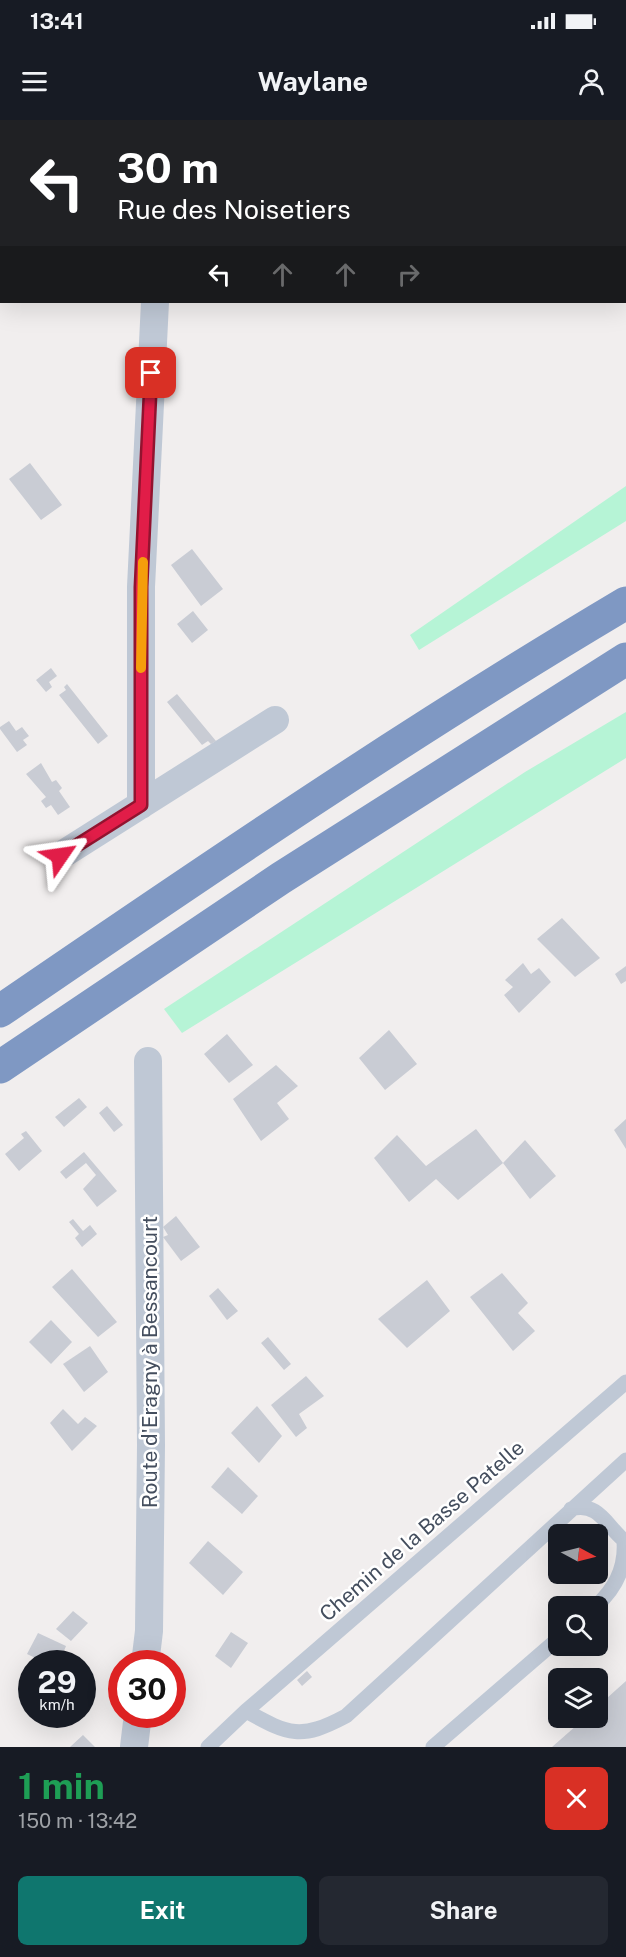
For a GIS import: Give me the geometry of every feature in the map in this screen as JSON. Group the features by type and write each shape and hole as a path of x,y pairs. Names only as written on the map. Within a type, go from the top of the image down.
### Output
{"highway":[{"path":"0,1011 274,824 545,651 626,603"},
{"path":"0,1067 281,878 626,659"}],"street":[{"path":"141,805 141,587 155,303"},
{"path":"60,856 275,720"},
{"name":"Route d'Eragny à Bessancourt","path":"147,1650 149,1631 151,1445 148,1061"},
{"path":"134,1747 136,1728"}],"lane":[{"name":"Chemin de la Basse Patelle","path":"208,1747 246,1711 626,1382"},
{"path":"246,1711 287,1731 321,1728 346,1716 626,1460"},
{"path":"571,1509 579,1507 594,1509 625,1542 620,1581 608,1596"},
{"path":"433,1747 548,1648"},
{"path":"301,1731 304,1747"}],"green space":[{"path":"626,486 626,521 419,650 410,635"},
{"path":"626,712 626,758 182,1033 164,1009 525,772"}],"building":[{"path":"30,463 62,505 41,520 9,479"},
{"path":"192,549 223,589 201,606 171,565"},
{"path":"193,611 208,630 192,643 177,624"},
{"path":"51,668 57,676 49,682 52,687 46,692 36,680"},
{"path":"67,684 108,736 98,744 59,695 66,690 64,687"},
{"path":"177,694 216,741 211,744 208,741 202,745 167,702"},
{"path":"9,721 16,731 22,727 29,736 23,740 27,745 17,752 0,729"},
{"path":"41,763 52,782 56,780 62,788 59,791 70,807 58,815 51,805 46,808 41,801 46,797 26,774"},
{"path":"562,918 600,958 575,977 537,939"},
{"path":"523,963 531,974 539,968 551,982 519,1013 504,995 513,987 505,980"},
{"path":"626,966 626,981 621,984 615,974"},
{"path":"389,1030 417,1064 385,1090 359,1058"},
{"path":"227,1034 253,1065 229,1083 204,1054"},
{"path":"276,1065 298,1086 277,1103 289,1119 261,1141 233,1099"},
{"path":"79,1098 87,1107 64,1127 55,1117"},
{"path":"107,1106 123,1125 114,1132 99,1113"},
{"path":"626,1119 626,1149 614,1130"},
{"path":"476,1129 503,1163 458,1200 436,1179 409,1202 374,1158 397,1135 426,1166"},
{"path":"26,1131 42,1151 19,1171 5,1154 24,1138 21,1134"},
{"path":"525,1140 556,1176 530,1199 503,1163"},
{"path":"84,1152 117,1191 97,1207 83,1189 96,1175 86,1163 66,1179 60,1172"},
{"path":"176,1216 200,1247 181,1261 163,1237 168,1235 163,1227"},
{"path":"73,1219 83,1231 90,1225 97,1234 82,1247 75,1238 79,1234 69,1222"},
{"path":"72,1269 117,1322 98,1337 52,1287"},
{"path":"502,1273 528,1303 518,1313 535,1331 513,1351 470,1297"},
{"path":"427,1280 450,1311 407,1348 378,1319"},
{"path":"218,1288 238,1311 227,1320 209,1296"},
{"path":"51,1320 72,1342 51,1364 29,1342"},
{"path":"268,1337 291,1364 284,1370 261,1343"},
{"path":"90,1346 108,1372 84,1392 63,1364"},
{"path":"306,1376 324,1396 299,1414 307,1428 296,1437 271,1405"},
{"path":"257,1406 282,1436 259,1463 231,1433"},
{"path":"63,1409 78,1424 85,1417 97,1426 72,1451 50,1423"},
{"path":"228,1467 258,1496 242,1514 211,1487"},
{"path":"208,1541 243,1572 223,1595 189,1563"},
{"path":"73,1611 88,1623 71,1641 56,1629"},
{"path":"231,1632 248,1643 231,1668 215,1656"},
{"path":"38,1633 66,1646 64,1650 29,1650"},
{"path":"307,1671 312,1677 302,1686 297,1680"},
{"path":"626,1681 626,1747 552,1747 574,1728 608,1728 608,1697"},
{"path":"83,1735 95,1747 70,1747"}],"slow traffic":[{"path":"141,668 143,562"}],"route":[{"path":"60,856 141,805 141,587 151,373"}]}
